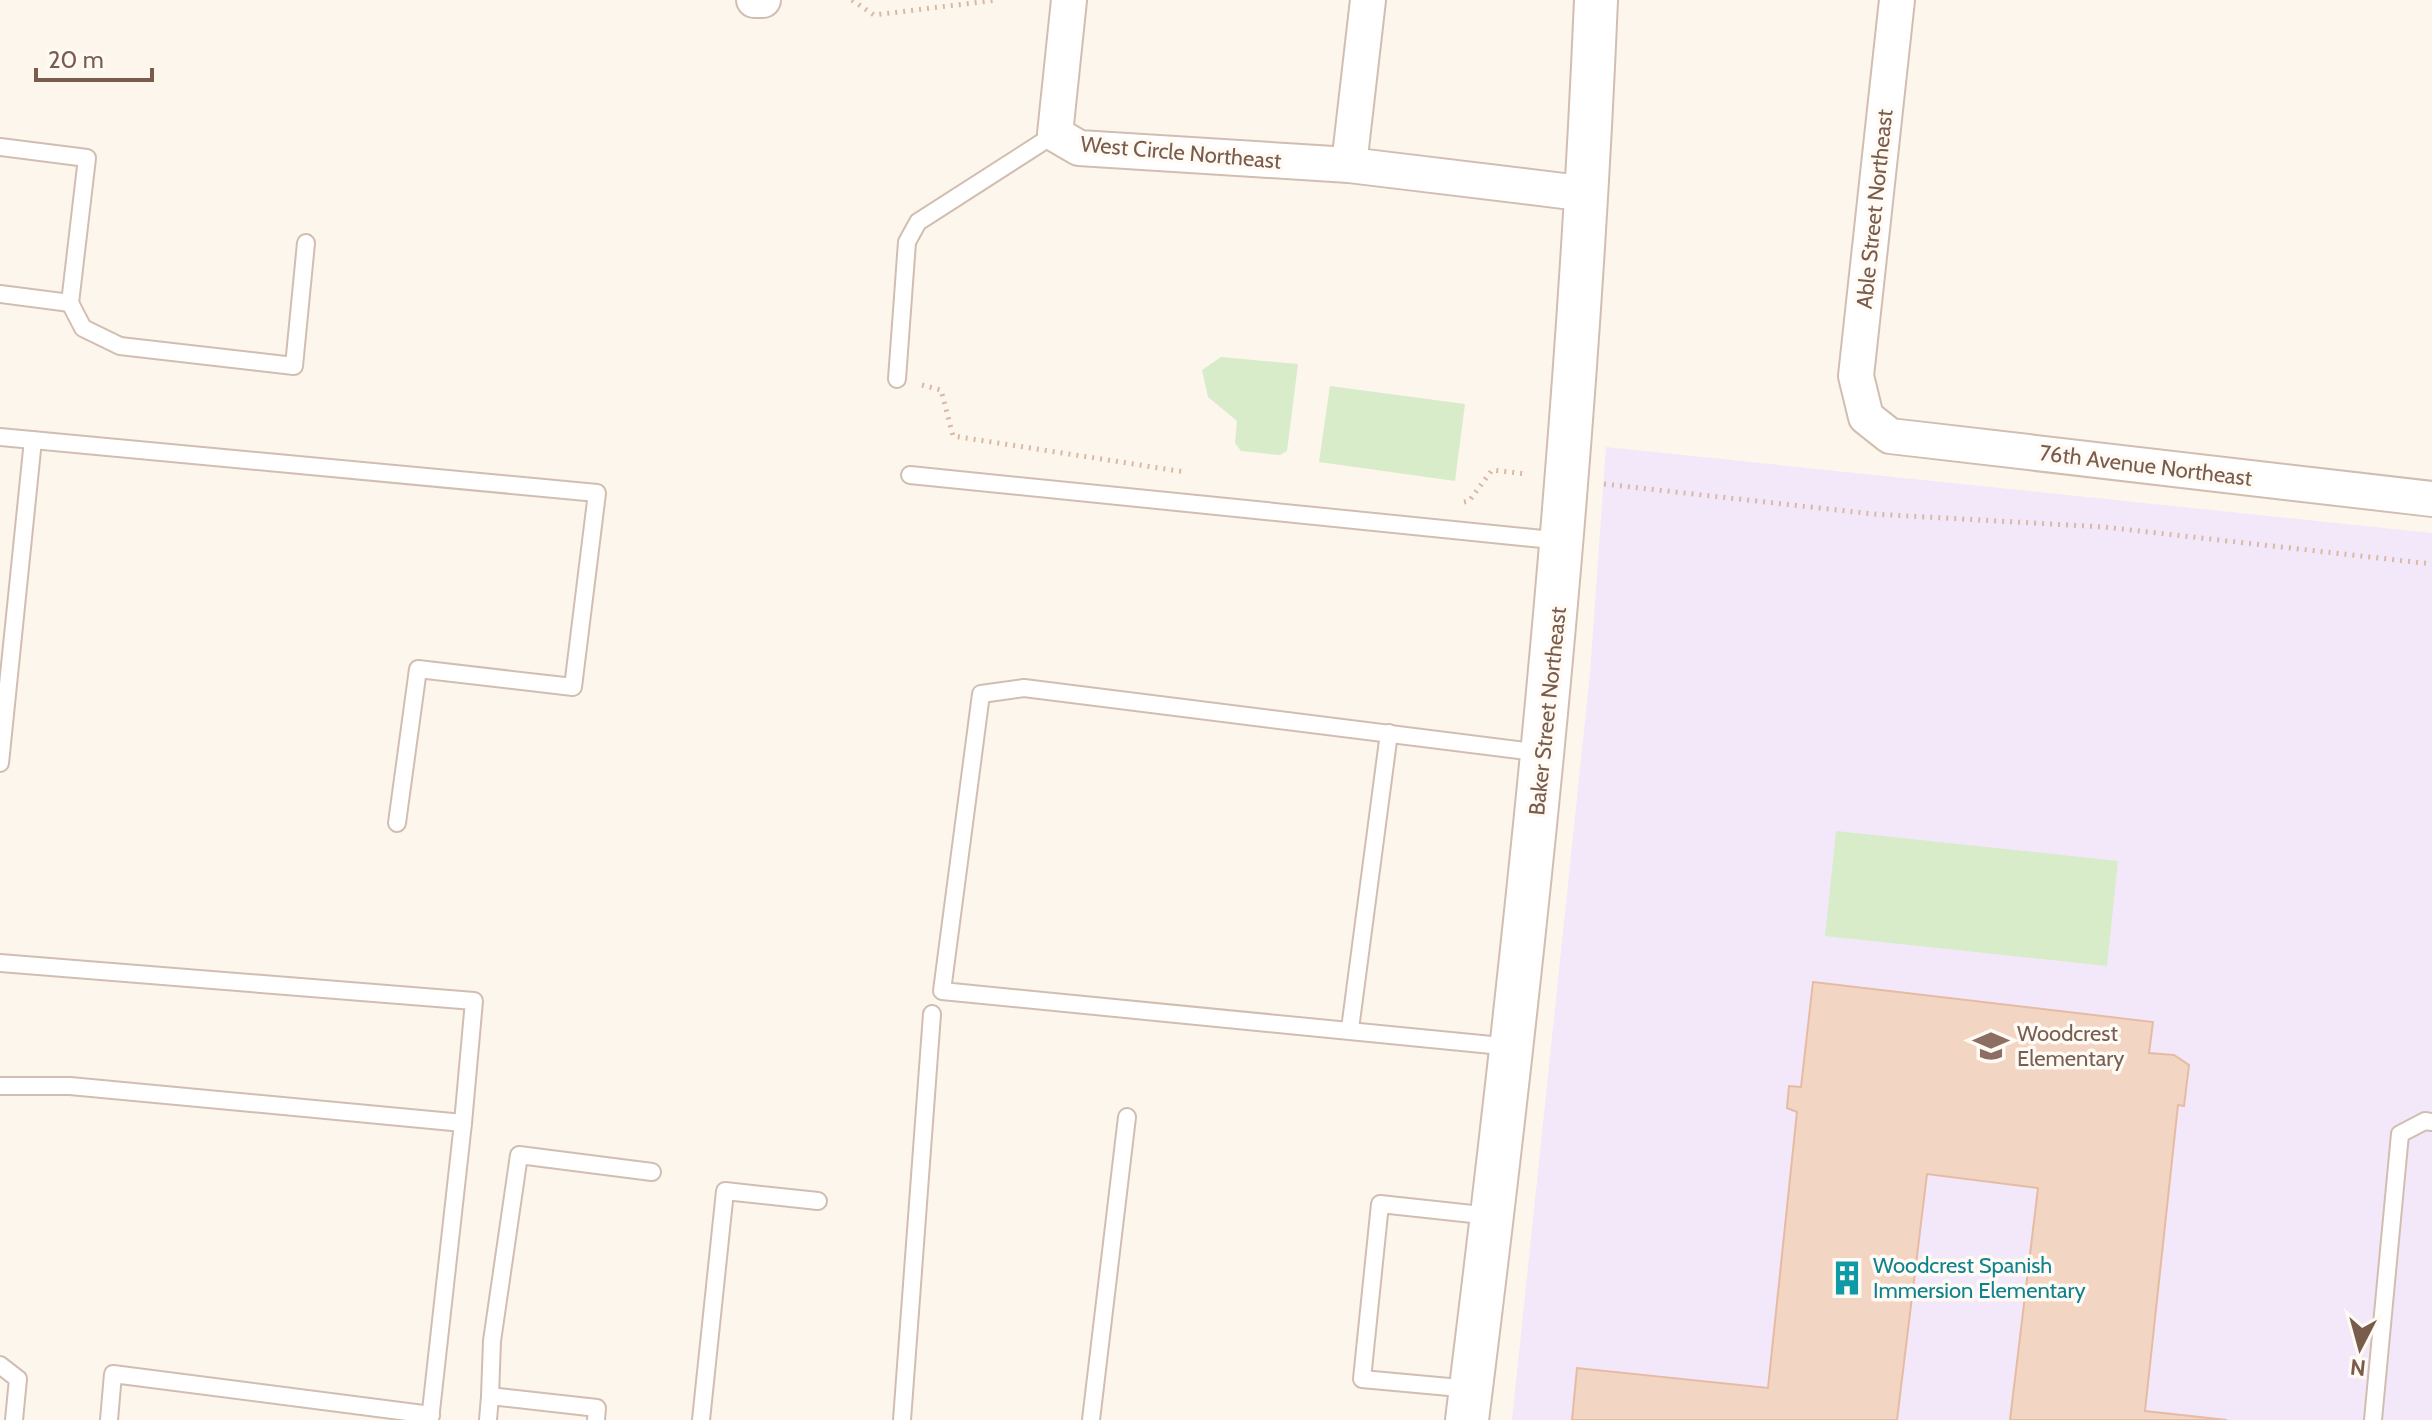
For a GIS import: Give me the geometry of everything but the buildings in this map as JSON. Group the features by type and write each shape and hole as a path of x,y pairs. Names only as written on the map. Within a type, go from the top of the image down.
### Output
{"street":[{"path":"754,0 763,0"},
{"name":"West Circle Northeast","path":"1069,0 1055,134 1079,148 1349,165 1588,194"},
{"path":"1349,165 1368,0"},
{"name":"Baker Street Northeast","path":"1469,1405 1514,1047 1563,541 1588,194 1596,0"},
{"name":"Able Street Northeast","path":"1866,417 1856,376 1897,0"},
{"name":"76th Avenue Northeast","path":"1866,417 1890,436 2432,499"}],"lane":[{"path":"897,379 907,242 918,222 1055,134"},
{"path":"0,147 87,158 70,303 83,328 97,338 120,346 294,366 306,243"},
{"path":"0,294 70,303"},
{"path":"0,437 597,493 573,687 418,669 397,823"},
{"path":"0,763 33,440"},
{"path":"910,475 1563,541"},
{"path":"1514,1047 942,991 981,694 1024,688 1543,753"},
{"path":"1350,1029 1389,733"},
{"path":"0,963 474,1001 431,1417 113,1374 109,1420"},
{"path":"902,1420 932,1014"},
{"path":"0,1086 70,1086 463,1123"},
{"path":"1091,1420 1127,1117"},
{"path":"2373,1420 2400,1134 2425,1121 2432,1122"},
{"path":"488,1420 492,1341 519,1155 652,1172"},
{"path":"701,1420 725,1191 818,1201"},
{"path":"1469,1405 1362,1379 1380,1204 1493,1216"},
{"path":"0,1365 18,1379 14,1420"},
{"path":"490,1396 597,1408 596,1420"}],"path":[{"path":"852,0 874,15 997,0"},
{"path":"897,379 941,390 953,436 1197,473"},
{"path":"1457,503 1469,501 1492,470 1873,514 2104,527 2432,564"}],"shaded area":[{"name":"Woodcrest Elementary","path":"1606,447 2432,533 2432,1420 1512,1420 1590,673"}],"green space":[{"path":"1221,357 1298,364 1287,451 1280,455 1241,451 1235,443 1237,421 1208,397 1202,370"},
{"path":"1330,386 1465,404 1455,481 1319,462"},
{"path":"1836,831 2118,861 2107,966 1825,936"}],"place":[{"name":"Woodcrest Elementary","path":"1991,1046"},
{"name":"Woodcrest Spanish Immersion Elementary","path":"1847,1278"}]}
